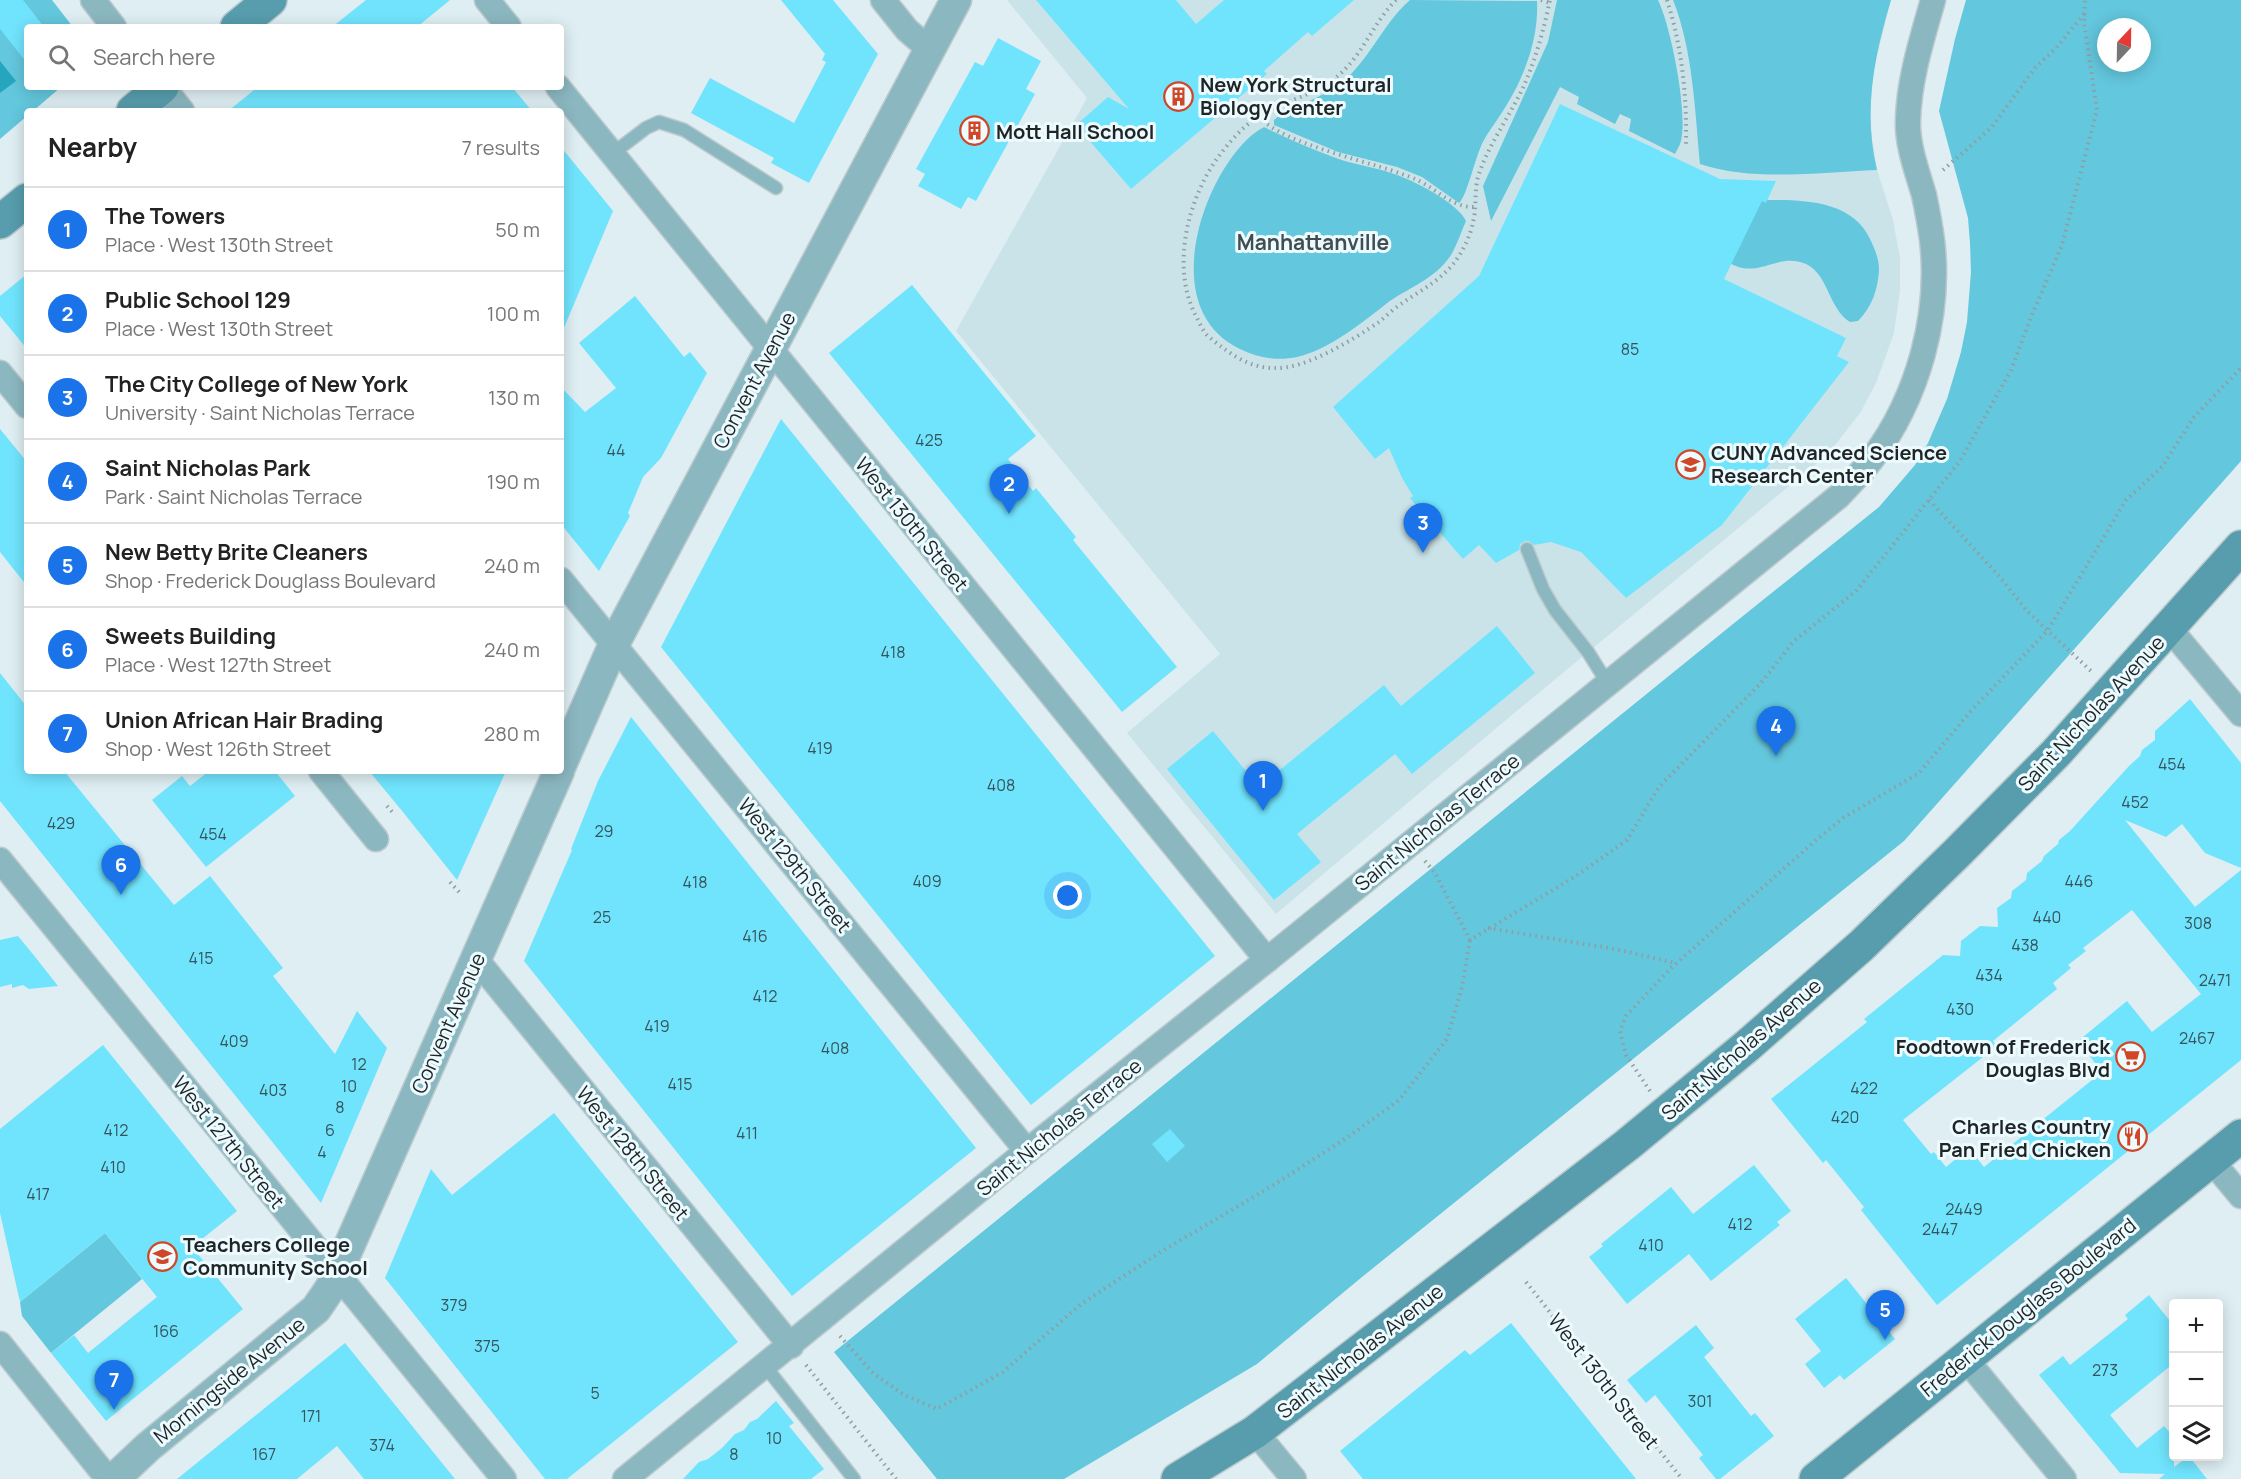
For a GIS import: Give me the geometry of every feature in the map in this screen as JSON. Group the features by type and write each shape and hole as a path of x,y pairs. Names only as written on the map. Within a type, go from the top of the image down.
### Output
{"main road":[{"path":"241,24 270,0"},
{"path":"137,108 159,90"},
{"path":"0,222 24,202"},
{"name":"Saint Nicholas Avenue","path":"1178,1479 1256,1432 1666,1114 1747,1046 1861,946 1966,845 2056,753 2241,547"},
{"name":"Frederick Douglass Boulevard","path":"1816,1479 2241,1136"}],"street":[{"path":"93,0 112,24"},
{"path":"487,0 507,24"},
{"path":"883,0 908,30 929,49"},
{"name":"Convent Avenue","path":"564,758 614,644 956,0"},
{"name":"Saint Nicholas Terrace","path":"625,1479 791,1346 1027,1151 1267,960 1839,496 1872,459 1900,414 1917,371 1929,326 1933,280 1932,241 1911,149 1908,122 1911,84 1933,0"},
{"path":"165,90 180,108"},
{"name":"West 130th Street","path":"560,90 1267,960"},
{"path":"0,373 24,402"},
{"name":"West 129th Street","path":"564,584 1027,1151"},
{"path":"2169,628 2241,714"},
{"path":"323,774 376,839"},
{"name":"Convent Avenue","path":"337,1275 558,774"},
{"name":"West 127th Street","path":"0,860 504,1479"},
{"name":"West 128th Street","path":"476,959 791,1346"},
{"path":"2211,1160 2241,1196"},
{"name":"Morningside Avenue","path":"114,1479 148,1447 316,1309 337,1275"},
{"path":"0,1344 108,1479"},
{"path":"1965,1358 2064,1479"},
{"path":"1256,1432 1294,1479"}],"lane":[{"path":"612,154 646,128 659,122 684,130 776,188"},
{"path":"1527,549 1543,589 1555,610 1588,652 1608,684"},
{"path":"765,1366 854,1479"}],"path":[{"path":"1396,0 1388,8 1362,49 1336,78 1322,88 1272,108 1251,120 1218,157 1202,186 1191,216 1184,253 1184,286 1191,309 1205,334 1250,365 1275,369 1299,365 1336,347 1380,321 1394,309 1433,284 1455,262 1473,223 1478,179 1488,153 1520,94 1545,27 1550,2 1541,0"},
{"path":"1666,0 1681,55 1687,117 1686,145"},
{"path":"1470,940 1576,876 1627,840 1659,787 1760,684 1794,640 1856,591 1960,461 2011,370 2062,244 2097,110 2084,23 2085,0"},
{"path":"1921,187 1991,128 2036,68 2084,14"},
{"path":"1259,116 1263,121 1291,137 1338,154 1395,170 1420,181 1458,206 1475,207"},
{"path":"1666,1114 1626,1055 1620,1031 1626,1017 1676,963 1765,883 1843,819 1919,773 1971,711 2048,630 2126,500 2162,467 2194,417 2241,368"},
{"path":"1929,500 2000,577 2027,611 2113,690"},
{"path":"387,806 395,815"},
{"path":"825,1318 872,1372 904,1395 937,1409 1003,1372 1081,1304 1159,1253 1272,1186 1351,1135 1399,1100 1447,1039 1462,987 1470,940 1435,873 1410,844"},
{"path":"450,882 459,892"},
{"path":"1488,928 1615,949 1676,963"},
{"name":"West 130th Street","path":"1526,1282 1682,1479"},
{"path":"791,1346 896,1479"}],"shaded area":[{"path":"0,0 52,0 71,24 24,24 24,90 58,90 36,108 24,108 24,119 0,139"},
{"path":"1007,0 1891,0 1871,80 1870,125 1877,170 1893,220 1900,258 1900,290 1894,333 1876,383 1860,413 1828,454 1513,714 1276,914 1127,733 1220,654 956,331 1087,98"},
{"path":"1410,0 1537,1 1532,47 1522,76 1481,146 1459,203 1422,177 1397,167 1338,152 1274,125 1274,120 1280,115 1336,87 1352,73 1394,17"},
{"path":"1557,0 1658,0 1668,29 1677,70 1683,128 1681,141 1675,154 1629,131 1631,119 1620,114 1615,124 1577,104 1579,97 1560,87 1491,221 1483,186 1548,42"},
{"path":"1673,0 1891,0 1872,84 1871,127 1877,170 1765,174 1721,170 1700,164 1689,60 1680,19"},
{"path":"1966,0 2241,0 2241,461 1904,841 1257,1364 1064,1479 937,1479 834,1352 1879,507 1915,465 1928,443 1947,399 1961,352 1967,322 1971,272 1968,218 1939,111"},
{"path":"0,61 16,81 0,93"},
{"path":"1264,127 1336,158 1412,181 1445,200 1466,221 1451,255 1437,271 1332,342 1309,353 1290,358 1275,359 1254,355 1240,349 1218,334 1204,314 1196,292 1194,266 1196,241 1212,191 1237,151 1252,135"},
{"path":"1759,200 1790,200 1822,204 1850,216 1861,226 1875,250 1879,270 1873,297 1867,310 1858,321 1850,322 1843,316 1824,283 1814,269 1806,264 1785,261 1748,268 1737,267 1726,261"},
{"path":"105,1233 142,1279 51,1353 22,1316 20,1302"}],"building":[{"path":"0,0 23,0 42,24 24,24 24,59 0,29"},
{"path":"366,0 450,0 421,24 336,24"},
{"path":"781,0 833,0 878,54 809,183 771,163 774,158 691,113 710,78 794,123 826,62 822,60 825,54"},
{"name":"New York Structural Biology Center","path":"1036,0 1176,0 1196,24 1224,0 1354,0 1312,36 1308,32 1264,71 1267,74 1131,189 1076,125 1108,97 1129,109"},
{"name":"Mott Hall School","path":"998,38 1041,61 1026,89 1035,94 976,201 968,197 961,209 918,186 925,174 916,169 975,62 983,66"},
{"path":"254,90 514,90 530,108 232,108"},
{"path":"1560,104 1720,179 1776,181 1766,203 1762,201 1724,279 1846,338 1837,356 1849,362 1722,525 1626,598 1581,552 1551,542 1534,545 1525,541 1520,544 1519,550 1496,563 1479,545 1463,559 1410,498 1413,496 1389,448 1375,459 1333,407 1479,276"},
{"path":"564,151 613,211 564,328"},
{"path":"24,276 24,345 0,316 0,296"},
{"path":"912,285 1036,436 1008,459 1033,491 1036,488 1076,537 1073,540 1177,667 1122,712 829,353"},
{"path":"635,296 684,357 690,352 707,373 661,458 643,477 628,513 630,516 599,571 564,528 564,390 585,412 616,388 579,343"},
{"path":"781,419 1215,956 1031,1105 661,647"},
{"path":"0,429 24,458 24,582 0,552"},
{"path":"1497,626 1535,673 1412,774 1395,754 1297,834 1321,862 1274,900 1167,769 1213,731 1259,787 1384,685 1401,706"},
{"path":"0,673 24,703 24,774 66,774 174,905 210,876 283,968 273,976 335,1054 357,1011 387,1048 321,1203 0,801"},
{"path":"2190,699 2241,763 2241,868 2205,853 2182,824 2166,837 2125,820 2195,907 2241,870 2241,1060 1937,1305 1861,1210 1864,1207 1826,1160 1823,1163 1771,1099 1867,1022 1864,1019 1943,955 1960,956 1961,941 1980,926 1998,927 1997,908 2011,898 2012,891 2026,880 2027,873 2042,861 2044,856 2140,756 2142,750 2155,740 2155,731","holes":["2132,910 2201,994 2152,1032 2127,1001 2078,1041 2102,1072 1984,1167 1969,1148 1946,1167 1934,1152 1931,1154 1903,1120 1997,1046 1993,1041 2057,989 2053,983 2071,968 2068,965 2086,951 2083,948"]},
{"path":"631,717 976,1148 792,1296 524,961 572,850 598,781"},
{"path":"205,774 277,774 295,796 206,867 152,800 182,776 190,786"},
{"path":"371,774 505,774 457,880"},
{"path":"18,936 58,986 29,989 23,985 12,988 12,984 0,987 0,940"},
{"path":"103,1045 237,1211 192,1247 243,1309 106,1421 51,1353 74,1335 88,1353 157,1297 105,1233 20,1302 0,1213 0,1129"},
{"path":"554,1113 738,1342 567,1479 545,1479 385,1278 431,1169 452,1195"},
{"path":"1170,1129 1185,1146 1167,1162 1152,1144"},
{"path":"1754,1165 1791,1211 1777,1222 1780,1225 1711,1281 1689,1254 1627,1304 1589,1257 1603,1246 1601,1244 1671,1187 1693,1214"},
{"path":"1846,1278 1895,1339 1844,1380 1840,1375 1824,1388 1805,1364 1821,1351 1795,1319"},
{"path":"2149,1295 2169,1320 2169,1367 2110,1415 2137,1448 2164,1426 2169,1432 2169,1461 2174,1461 2174,1467 2182,1461 2193,1461 2207,1479 2159,1479 2165,1474 2120,1473 2039,1375 2063,1356 2070,1365 2128,1319 2125,1315"},
{"path":"1511,1323 1636,1479 1363,1479 1340,1451 1465,1350 1470,1355"},
{"path":"1696,1325 1714,1348 1704,1357 1751,1416 1755,1413 1774,1436 1720,1479 1716,1479 1699,1458 1703,1455 1655,1395 1646,1403 1627,1380"},
{"path":"345,1343 455,1479 364,1479 337,1446 297,1479 177,1479"},
{"path":"776,1401 794,1423 789,1426 824,1469 811,1479 683,1479 699,1462 708,1459 722,1448 735,1434 744,1430 750,1422 757,1419"}],"place":[{"name":"New York Structural Biology Center","path":"1179,96"},
{"name":"Mott Hall School","path":"975,131"},
{"name":"CUNY Advanced Science Research Center","path":"1690,464"},
{"name":"Public School 129","path":"1009,514"},
{"name":"The City College of New York","path":"1423,553"},
{"name":"Saint Nicholas Park","path":"1776,756"},
{"name":"The Towers","path":"1263,811"},
{"name":"Sweets Building","path":"121,895"},
{"name":"Foodtown of Frederick Douglas Blvd","path":"2131,1057"},
{"name":"Charles Country Pan Fried Chicken","path":"2132,1137"},
{"name":"Teachers College Community School","path":"162,1256"},
{"name":"New Betty Brite Cleaners","path":"1885,1340"},
{"name":"Union African Hair Brading","path":"114,1410"}],"district":[{"name":"Manhattanville","path":"1313,242"}]}
